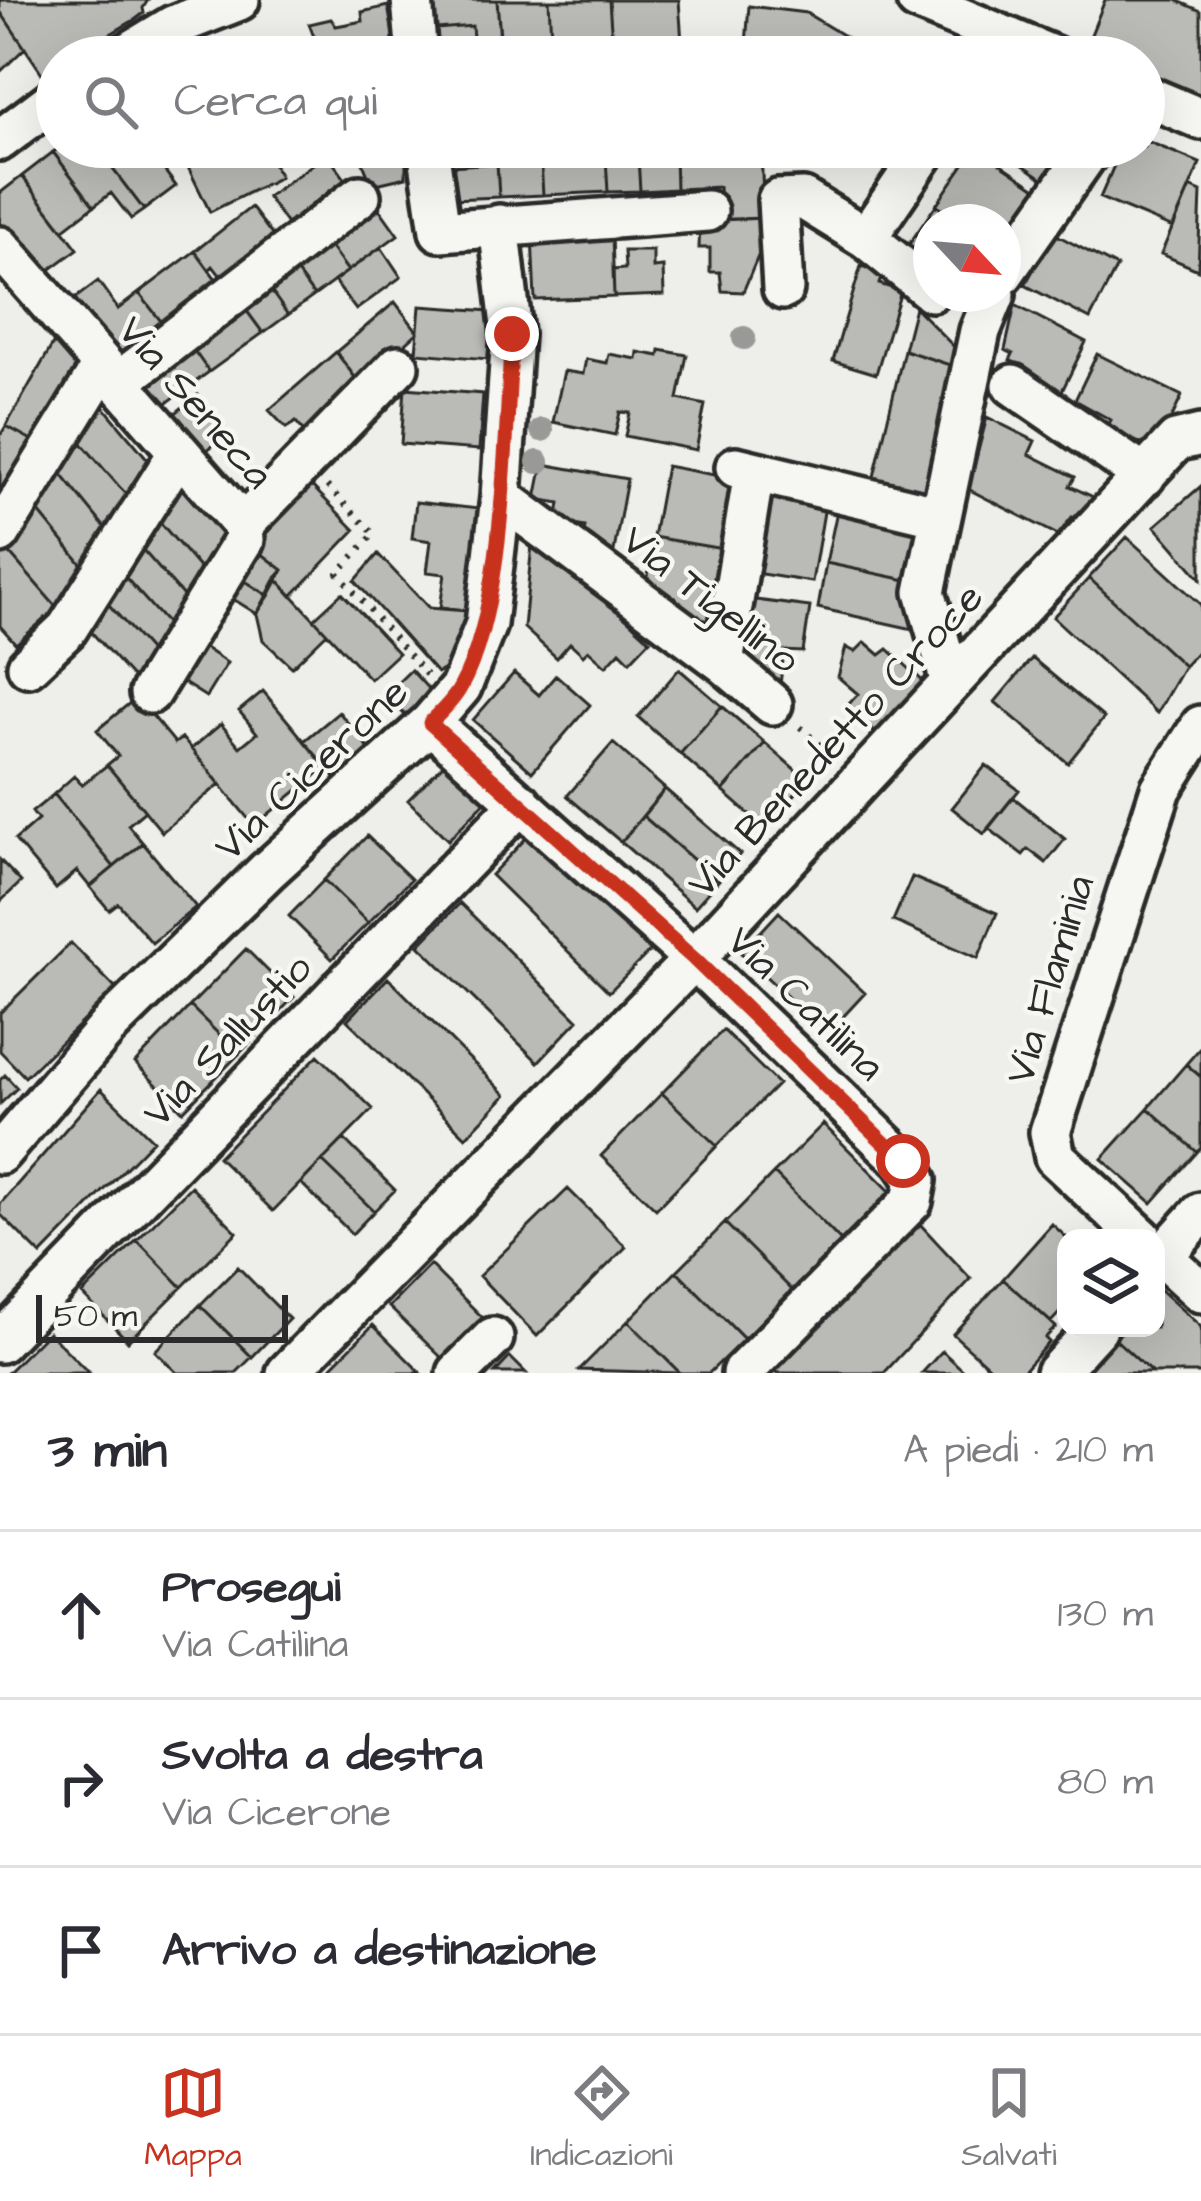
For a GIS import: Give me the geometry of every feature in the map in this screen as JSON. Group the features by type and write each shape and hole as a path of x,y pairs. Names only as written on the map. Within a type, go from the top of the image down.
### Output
{"street":[{"path":"147,36 174,13 239,0"},
{"path":"412,0 415,36"},
{"path":"917,0 1004,36"},
{"path":"1165,103 1201,118"},
{"path":"0,140 36,113"},
{"path":"431,168 440,231 707,211"},
{"path":"866,238 914,168"},
{"path":"1021,248 1077,168"},
{"path":"0,533 111,374 360,196"},
{"path":"783,289 778,200 803,199 866,238 913,277"},
{"name":"Via Cicerone","path":"0,1153 108,1027 267,871 440,713 461,687 486,624 501,497 512,334 499,226"},
{"name":"Via Seneca","path":"0,247 243,525 244,540 150,693"},
{"path":"956,312 980,331"},
{"path":"951,682 926,592 988,312"},
{"path":"243,525 398,366"},
{"path":"1013,385 1145,476"},
{"name":"Via Benedetto Croce","path":"287,1373 694,959 1176,441 1201,435"},
{"path":"28,666 67,629 179,452"},
{"path":"723,662 743,479 940,516"},
{"name":"Via Tigellino","path":"501,497 723,662 772,704"},
{"name":"Via Catilina","path":"440,713 521,803 694,959 903,1161 916,1180 912,1201 742,1373"},
{"name":"Via Flaminia","path":"1130,1229 1054,1157 1050,1132 1161,789 1201,726"},
{"name":"Via Sallustio","path":"0,1342 521,803"},
{"path":"1165,1243 1201,1213"},
{"name":"Via Flaminia","path":"1165,1261 1201,1292"},
{"path":"1056,1373 1089,1337"},
{"path":"458,1373 493,1338"}],"path":[{"path":"304,462 374,534 338,573 440,713"},
{"name":"Via Tigellino","path":"772,704 861,779"}],"building":[{"path":"0,0 148,0 144,13 107,36 36,36 36,65 0,11"},
{"path":"422,0 497,0 500,36 473,36 472,26 424,30"},
{"path":"497,0 549,0 551,36 500,36"},
{"path":"549,0 609,0 612,36 551,36"},
{"path":"609,0 679,0 682,36 612,36"},
{"path":"1105,0 1176,0 1201,11 1201,95 1165,80 1165,36 1090,36"},
{"path":"388,6 393,36 314,36 309,24 331,19 336,26 363,21 362,12"},
{"path":"749,6 806,13 844,36 747,36"},
{"path":"0,11 25,48 0,72"},
{"path":"472,26 473,36 425,36 424,30"},
{"path":"1165,149 1200,163 1173,228 1100,198 1113,168 1165,168"},
{"path":"36,165 65,168 94,206 63,230 22,176"},
{"path":"65,168 112,168 144,210 131,219 111,193 94,206"},
{"path":"112,168 163,168 176,186 144,210"},
{"path":"188,168 276,168 280,177 210,212"},
{"path":"307,168 337,168 348,183 289,227 267,197"},
{"path":"365,168 406,168 406,177 372,185"},
{"path":"450,168 497,168 499,197 451,199"},
{"path":"497,168 541,168 543,195 499,197"},
{"path":"541,168 607,168 608,192 543,195"},
{"path":"607,168 639,168 640,191 608,192"},
{"path":"639,168 675,168 676,189 640,191"},
{"path":"675,168 762,168 764,218 721,220 719,187 676,189"},
{"path":"962,168 1007,168 1042,192 1021,223 1021,204 937,204"},
{"path":"1028,168 1058,168 1048,182"},
{"path":"22,176 78,249 40,277 0,225 0,193"},
{"path":"1190,187 1201,192 1198,270 1161,254"},
{"path":"376,204 398,235 348,271 326,241"},
{"path":"251,207 276,240 223,279 195,251"},
{"path":"764,218 764,242 743,292 722,291 720,272 710,272 710,248 699,248 700,220"},
{"path":"612,233 614,297 535,300 532,236"},
{"path":"1053,233 1117,267 1090,319 1025,285"},
{"path":"913,238 913,260 903,253"},
{"path":"326,241 348,271 314,296 292,266"},
{"path":"381,247 401,277 356,310 334,281"},
{"path":"195,251 219,283 164,325 139,293"},
{"path":"624,251 653,251 653,268 663,267 664,295 614,297 613,270 625,269"},
{"path":"292,266 314,296 263,333 241,303"},
{"path":"292,266 314,296 288,315 266,284"},
{"path":"861,266 883,272 879,284 901,291 876,374 833,361"},
{"path":"98,281 118,309 139,293 164,325 119,358 74,299"},
{"path":"395,302 418,332 360,384 336,352"},
{"path":"241,303 263,333 209,372 188,342"},
{"path":"420,306 491,311 488,359 416,353"},
{"path":"1021,308 1086,342 1059,397 1019,372 1021,366 1005,350 1013,312"},
{"path":"914,312 920,312 962,355 959,368 904,350"},
{"path":"58,335 88,367 41,445 6,426"},
{"path":"188,342 209,372 160,408 138,378"},
{"path":"660,350 687,355 678,399 705,405 696,450 625,436 630,413 620,412 615,435 553,422 564,371 583,374 586,359 607,363 609,354 637,359 638,352 659,356"},
{"path":"904,350 959,368 931,496 873,481"},
{"path":"336,352 360,384 308,436 296,422 286,428 269,410"},
{"path":"1097,354 1182,396 1156,451 1107,427 1111,420 1075,400"},
{"path":"405,388 483,394 479,450 401,444"},
{"path":"198,395 228,434 202,454 173,415"},
{"path":"103,406 150,462 128,497 79,440"},
{"path":"987,417 1035,441 1029,454 1075,477 1070,486 1093,497 1079,521 1072,517 1058,535 968,489"},
{"path":"6,426 41,445 0,518 0,436"},
{"path":"79,440 128,497 106,529 59,471"},
{"path":"543,464 627,479 614,551 581,545 585,527 557,522 560,503 536,499"},
{"path":"666,466 736,479 723,549 653,537"},
{"path":"178,469 234,536 208,578 152,513"},
{"path":"59,471 106,529 83,566 34,506"},
{"path":"304,478 355,530 292,596 276,578 283,570 257,550 253,529"},
{"path":"1201,486 1201,579 1155,526"},
{"path":"768,491 826,500 812,582 755,573"},
{"path":"416,502 479,509 467,611 440,608 445,574 427,572 431,541 412,538"},
{"path":"34,506 83,566 57,608 6,549"},
{"path":"838,506 924,524 911,581 826,563"},
{"path":"152,513 208,578 191,605 135,541"},
{"path":"533,533 650,640 630,661 620,651 606,666 588,650 583,655 570,643 557,658 524,628"},
{"path":"653,537 723,549 706,633 647,583"},
{"path":"1127,537 1201,605 1201,647 1184,666 1089,578"},
{"path":"135,541 191,605 175,633 118,569"},
{"path":"6,549 57,608 16,644 0,626 0,555"},
{"path":"257,550 283,570 269,596 242,579"},
{"path":"378,554 429,608 467,611 453,664 437,673 355,581"},
{"path":"826,563 911,581 907,603 913,629 818,608"},
{"path":"118,569 175,633 158,660 102,597"},
{"path":"276,578 327,633 292,667 263,640 257,614"},
{"path":"1089,578 1184,666 1157,713 1053,617"},
{"path":"242,579 269,596 257,614 230,597"},
{"path":"342,593 398,653 370,679 314,619"},
{"path":"102,597 158,660 141,687 85,625"},
{"path":"748,599 810,607 803,652 784,651 779,693 741,662"},
{"path":"865,642 880,655 888,649 927,685 879,737 847,706 858,694 838,677 846,647 855,652"},
{"path":"200,645 227,663 206,697 179,680"},
{"path":"1032,658 1104,718 1068,763 995,702"},
{"path":"679,669 722,706 680,754 638,717"},
{"path":"411,670 433,694 408,718 385,695"},
{"path":"514,673 539,695 556,675 590,705 532,772 473,720"},
{"path":"263,691 326,767 254,826 191,749 221,724 240,747 257,733 239,711"},
{"path":"137,697 175,743 182,738 220,784 162,832 107,765 118,756 97,730"},
{"path":"722,706 765,743 723,791 680,754"},
{"path":"339,712 374,755 340,784 304,741"},
{"path":"613,743 665,789 621,842 567,796"},
{"path":"765,743 807,780 766,829 723,791"},
{"path":"449,759 489,798 448,840 408,800"},
{"path":"107,765 145,811 128,825 143,843 114,867 54,794 74,776 82,785"},
{"path":"986,765 1019,790 984,834 952,808"},
{"path":"665,789 740,854 718,881 643,816"},
{"path":"54,794 114,867 90,887 77,871 56,889 15,840 38,820 32,812"},
{"path":"1013,797 1065,839 1046,863 1028,849 1023,855 988,828"},
{"path":"643,816 718,881 695,907 621,842"},
{"path":"531,833 650,951 609,992 491,875"},
{"path":"367,836 411,879 368,923 324,880"},
{"path":"143,843 196,907 152,943 118,903 109,910 90,887"},
{"path":"0,860 21,882 0,902"},
{"path":"912,877 997,913 978,958 893,921"},
{"path":"324,880 368,923 332,959 289,916"},
{"path":"460,903 578,1020 538,1062 419,945"},
{"path":"779,912 865,993 827,1034 741,953"},
{"path":"71,943 116,989 25,1077 0,1051 0,1013"},
{"path":"246,949 294,997 239,1054 190,1006"},
{"path":"388,978 506,1095 466,1137 347,1020"},
{"path":"190,1006 239,1054 183,1111 135,1063"},
{"path":"723,1030 778,1084 717,1146 662,1093"},
{"path":"1201,1047 1201,1077 1186,1064"},
{"path":"318,1055 373,1109 273,1211 218,1157"},
{"path":"1186,1064 1201,1077 1201,1148 1197,1152 1148,1108"},
{"path":"5,1075 17,1088 0,1104 0,1080"},
{"path":"101,1089 153,1140 41,1255 0,1214 0,1204"},
{"path":"662,1093 717,1146 656,1209 601,1156"},
{"path":"1148,1108 1197,1152 1152,1203 1102,1159"},
{"path":"823,1124 890,1191 841,1241 774,1173"},
{"path":"344,1139 395,1190 374,1211 322,1161"},
{"path":"322,1161 374,1211 352,1234 301,1183"},
{"path":"774,1173 841,1241 792,1290 725,1223"},
{"path":"191,1186 237,1232 182,1287 137,1240"},
{"path":"568,1189 626,1247 537,1336 479,1276"},
{"path":"725,1223 792,1290 744,1339 677,1271"},
{"path":"919,1223 971,1279 884,1373 778,1373 776,1371"},
{"path":"1052,1224 1057,1229 1057,1316 1051,1322 1003,1279"},
{"path":"137,1240 182,1287 128,1341 82,1294"},
{"path":"430,1265 483,1318 443,1359 389,1307"},
{"path":"238,1267 289,1319 252,1357 200,1305"},
{"path":"677,1271 744,1339 709,1373 680,1373 628,1321"},
{"path":"1003,1279 1056,1327 1021,1373 996,1373 953,1334"},
{"path":"1165,1295 1201,1327 1201,1373 1152,1373 1115,1339 1165,1337"},
{"path":"200,1305 252,1357 236,1373 177,1373 155,1351"},
{"path":"628,1321 680,1373 579,1370"},
{"path":"373,1325 421,1373 339,1373 332,1366"},
{"path":"48,1332 89,1373 7,1373"},
{"path":"1115,1339 1152,1373 1084,1373"},
{"path":"942,1351 966,1373 922,1373"},
{"path":"510,1357 526,1373 495,1373"}],"route":[{"path":"512,334 486,624 461,687 430,723 694,959 903,1161"}]}
